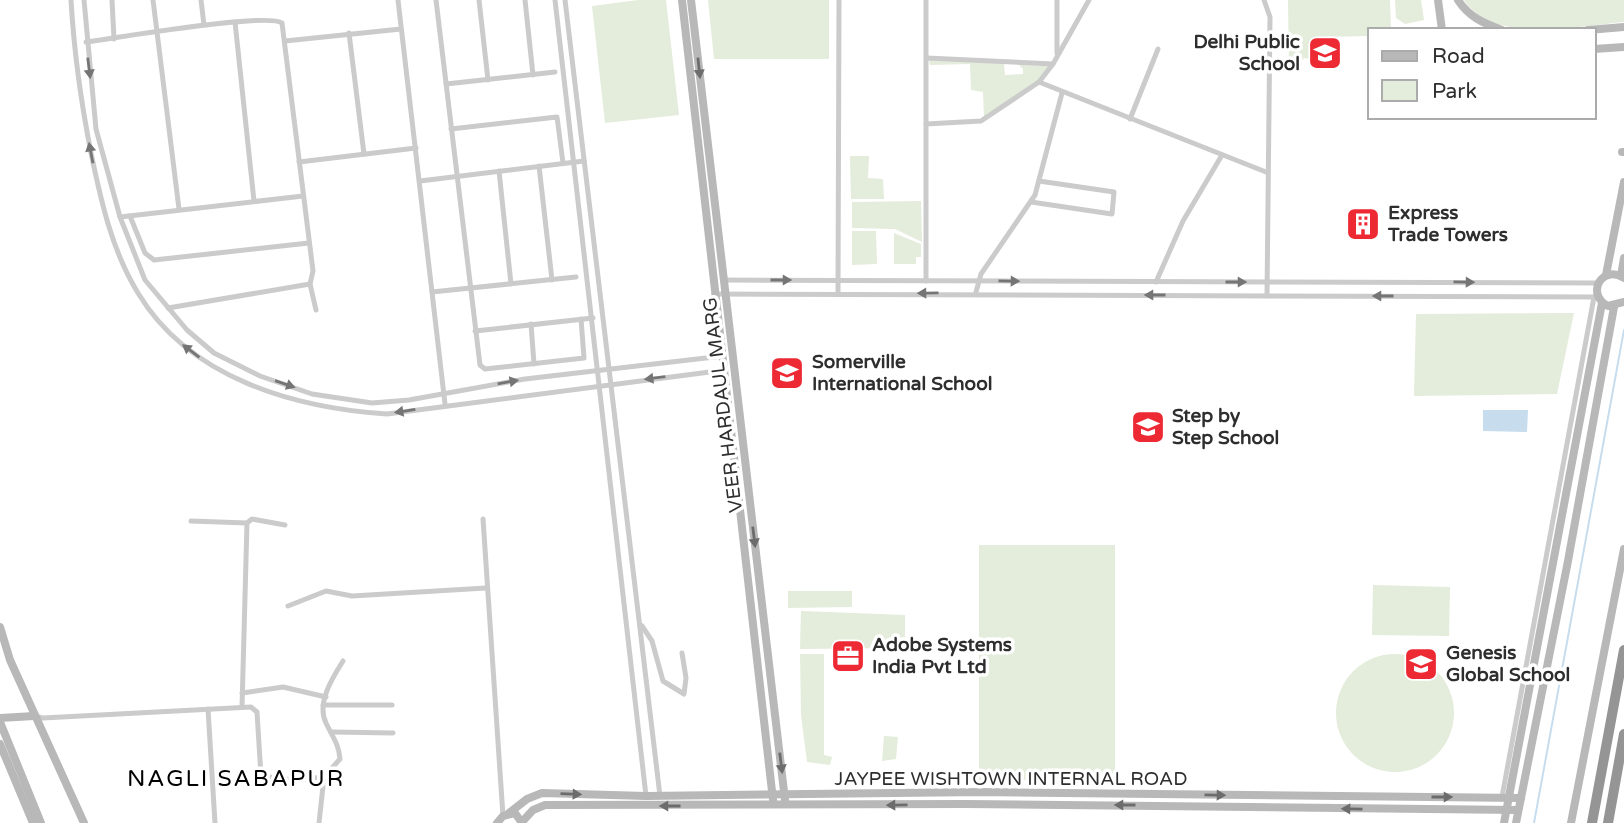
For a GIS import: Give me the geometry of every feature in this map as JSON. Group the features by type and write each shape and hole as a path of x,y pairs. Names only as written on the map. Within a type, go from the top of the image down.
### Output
{"highway":[{"path":"1592,823 1624,650"},
{"path":"1608,823 1624,734"}],"street":[{"path":"71,0 82,102 102,206 128,272 149,309 180,342 222,371 275,394 346,411 387,414 445,404 734,369"},
{"path":"84,0 96,129 120,217 145,280 168,308 214,353 260,376 312,394 372,403 443,394 525,379 732,355"},
{"path":"112,0 114,38"},
{"path":"153,0 155,34 179,209"},
{"path":"201,0 204,26"},
{"path":"398,0 445,404"},
{"path":"436,0 475,331 482,369 584,358 581,319"},
{"path":"479,0 488,79"},
{"path":"525,0 533,75"},
{"path":"555,0 646,796"},
{"path":"565,0 660,796"},
{"name":"VEER HARDAUL MARG","path":"681,0 774,806"},
{"name":"VEER HARDAUL MARG","path":"691,0 787,807"},
{"path":"838,294 839,0"},
{"path":"926,0 926,281"},
{"path":"1057,0 1057,56"},
{"path":"926,124 981,121 1039,82 1053,64 1089,0"},
{"path":"1264,0 1270,17 1266,172 1267,296"},
{"path":"1438,0 1442,28"},
{"path":"1458,0 1466,12 1497,28"},
{"path":"86,42 235,22 278,20 284,26 313,271 310,284 316,310"},
{"path":"235,22 254,201"},
{"path":"1596,29 1624,27"},
{"path":"285,41 401,29"},
{"path":"349,33 364,154"},
{"path":"1596,49 1624,47"},
{"path":"1130,119 1158,48"},
{"path":"927,58 1053,64"},
{"path":"446,84 555,72"},
{"path":"1039,82 1266,172"},
{"path":"976,292 977,280 1031,202 1062,93"},
{"path":"451,130 557,117 563,163"},
{"path":"299,162 416,148"},
{"path":"1156,282 1183,221 1222,155"},
{"path":"420,181 584,161"},
{"path":"539,166 552,280"},
{"path":"499,171 512,284"},
{"path":"1031,202 1112,214 1115,197 1112,191 1039,181"},
{"path":"1504,823 1505,797 1598,299 1598,284 1606,275 1624,182"},
{"path":"120,217 303,195"},
{"path":"130,216 145,253 155,260 309,243"},
{"path":"1606,275 1622,277 1624,258"},
{"path":"128,272 140,267"},
{"path":"432,292 576,277"},
{"path":"713,280 1598,284"},
{"path":"168,308 310,284"},
{"path":"715,293 976,292 1598,299 1614,307"},
{"path":"1614,307 1624,302"},
{"path":"1516,823 1568,561 1614,307"},
{"path":"475,331 593,318"},
{"path":"531,324 534,364"},
{"path":"191,522 247,523 252,519 285,525"},
{"path":"483,519 503,817"},
{"path":"242,707 247,523"},
{"path":"1571,823 1624,549"},
{"path":"288,606 326,591 352,596 486,588"},
{"path":"640,624 652,641 663,681 683,697 686,678 682,653"},
{"path":"0,627 10,660 84,823"},
{"path":"318,823 324,777 340,759 339,745 324,719 323,705 343,661"},
{"path":"242,693 283,687 326,697"},
{"path":"323,705 392,705"},
{"path":"41,823 0,720 34,716 43,718 253,707 257,712 261,776 295,780 324,777"},
{"path":"208,709 215,823"},
{"path":"332,732 393,733"},
{"path":"0,744 33,823"},
{"name":"JAYPEE WISHTOWN INTERNAL ROAD","path":"503,817 534,794 542,793 785,796 982,792 1521,797"},
{"name":"JAYPEE WISHTOWN INTERNAL ROAD","path":"503,817 519,815 522,822 533,810 545,806 787,807 965,804 1518,810"}],"green space":[{"path":"638,0 666,0 679,115 605,123 592,6"},
{"path":"708,0 829,0 829,59 714,59"},
{"path":"1288,0 1390,0 1391,28 1368,28 1368,36 1316,37 1315,60 1304,58 1295,72 1289,72"},
{"path":"1395,0 1421,0 1424,20 1405,24 1396,18"},
{"path":"1464,0 1624,0 1624,22 1570,28 1515,28 1495,23 1477,14"},
{"path":"929,59 1004,63 1005,75 1023,74 1019,65 1050,66 1036,82 984,118 983,92 971,90 970,64 930,65"},
{"path":"850,156 869,156 868,178 883,179 884,199 851,199"},
{"path":"921,201 922,242 895,229 852,228 852,202"},
{"path":"852,231 876,231 877,264 852,265"},
{"path":"894,233 921,244 921,257 916,257 916,264 894,264"},
{"path":"1574,313 1557,394 1414,396 1416,314"},
{"path":"979,545 1115,545 1115,781 979,780"},
{"path":"1373,585 1450,587 1449,636 1372,635"},
{"path":"788,591 852,591 852,607 788,608"},
{"path":"801,611 905,615 905,648 800,649"},
{"path":"800,654 824,654 824,755 832,757 830,765 807,762 801,715"},
{"path":"1395,654 1418,659 1437,671 1449,690 1454,713 1449,736 1437,755 1418,767 1395,772 1372,767 1353,755 1341,736 1336,713 1341,690 1353,671 1372,659"},
{"path":"884,736 898,737 896,759 882,761"}],"water":[{"path":"1483,410 1528,410 1527,432 1483,431"}],"waterway":[{"path":"1534,823 1624,330"}],"place":[{"name":"Delhi Public School","path":"1325,53"},
{"name":"Express Trade Towers","path":"1363,224"},
{"name":"Somerville International School","path":"787,373"},
{"name":"Step by Step School","path":"1148,427"},
{"name":"Adobe Systems India Pvt Ltd","path":"848,656"},
{"name":"Genesis Global School","path":"1421,664"}],"district":[{"name":"NAGLI SABAPUR","path":"236,779"}]}
